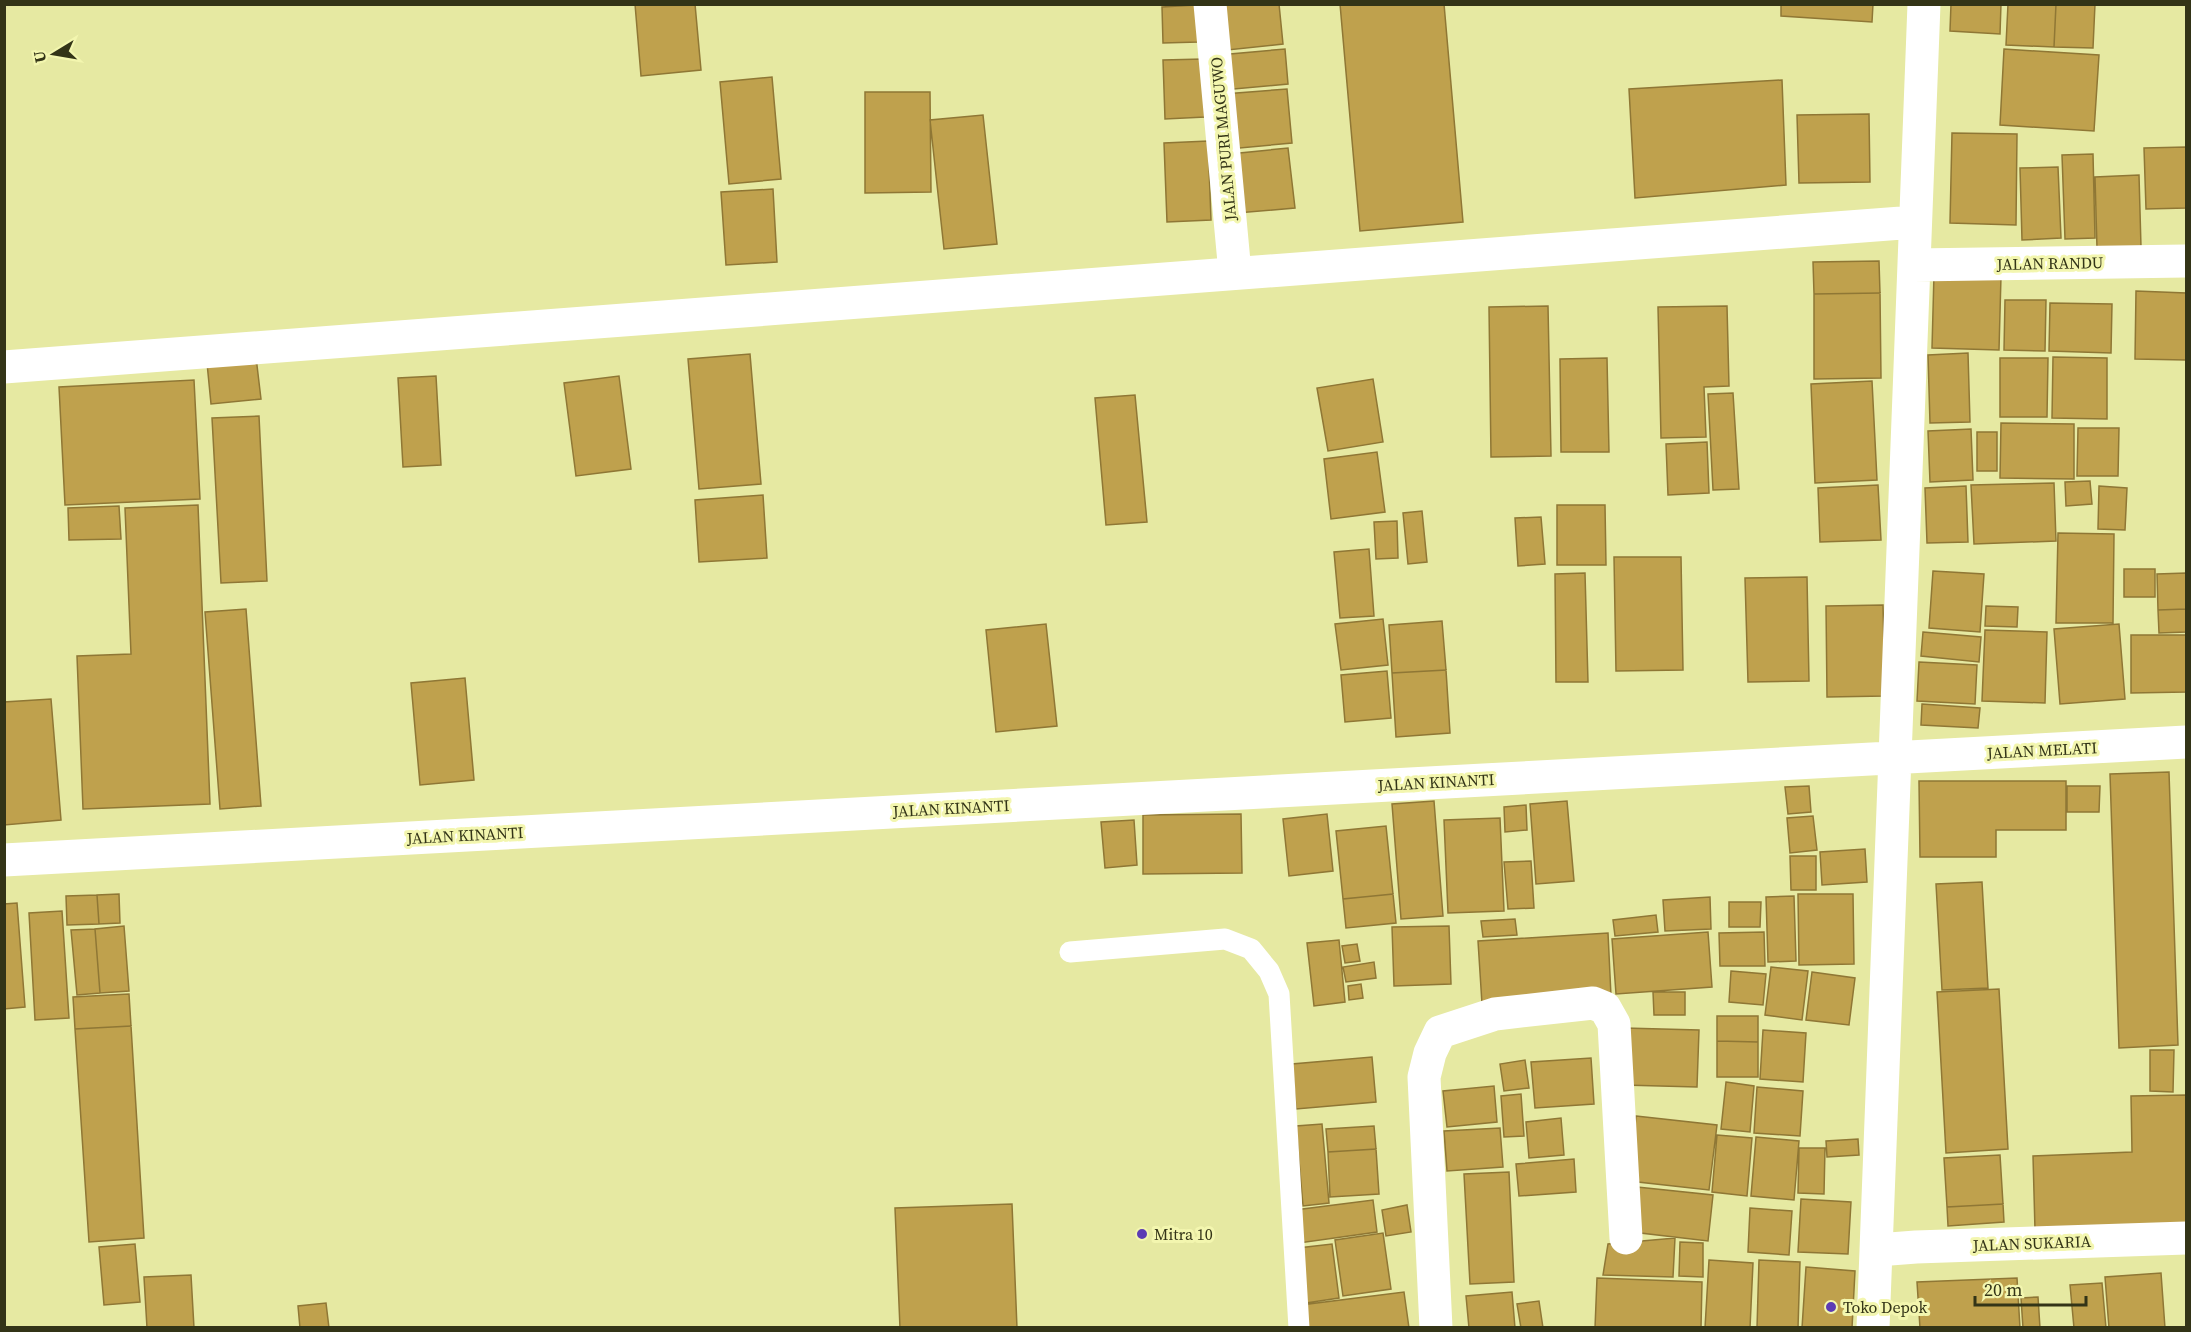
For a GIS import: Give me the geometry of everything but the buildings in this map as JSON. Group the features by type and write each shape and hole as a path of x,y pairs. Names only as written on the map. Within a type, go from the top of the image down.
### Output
{"street":[{"name":"JALAN PURI MAGUWO","path":"1210,4 1235,273"},
{"path":"1873,1328 1897,757 1924,4"},
{"path":"4,367 1915,222"},
{"name":"JALAN RANDU","path":"1914,265 2187,261"},
{"name":"JALAN MELATI","path":"1897,757 2187,742"},
{"name":"JALAN KINANTI","path":"4,860 1897,757"},
{"path":"1436,1328 1424,1077 1430,1053 1440,1032 1495,1014 1593,1003 1605,1008 1614,1024 1626,1238"},
{"name":"JALAN SUKARIA","path":"1877,1250 2187,1238"}],"lane":[{"path":"1070,952 1225,939 1251,949 1269,971 1279,994 1299,1328"}],"place":[{"name":"Mitra 10","path":"1142,1234"},
{"name":"Toko Depok","path":"1831,1307"}]}
